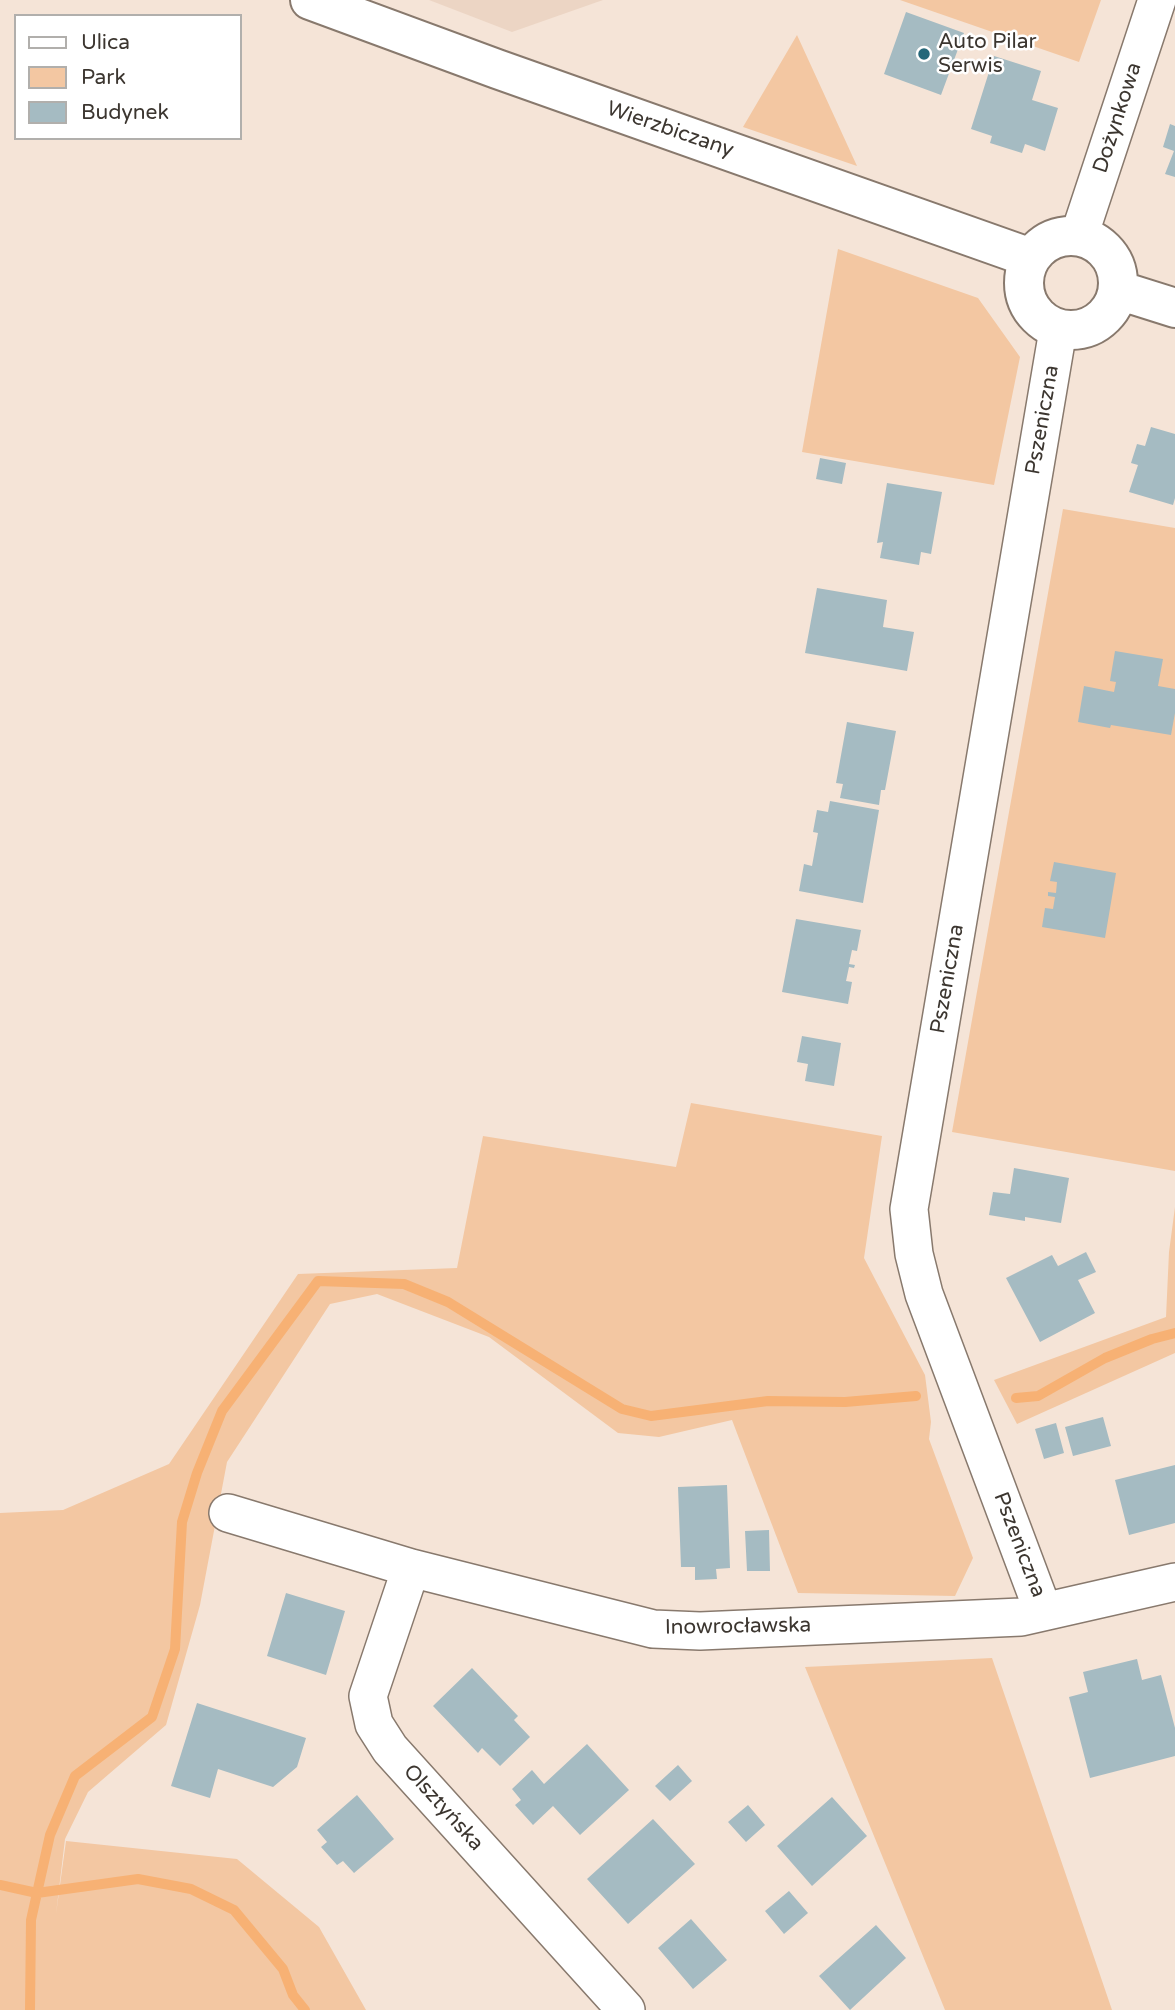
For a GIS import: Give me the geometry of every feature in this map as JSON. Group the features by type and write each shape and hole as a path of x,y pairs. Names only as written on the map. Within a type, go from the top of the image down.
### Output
{"street":[{"name":"Wierzbiczany","path":"310,0 523,79 1031,258"},
{"name":"Dożynkowa","path":"1079,236 1157,0"},
{"path":"1079,236 1104,249 1113,261 1118,275 1118,290 1111,309 1097,323 1078,330 1058,330 1041,321 1029,307 1023,291 1024,274 1031,258 1040,247 1052,240 1079,236"},
{"path":"1118,290 1175,308"},
{"name":"Pszeniczna","path":"1043,1611 924,1294 914,1254 909,1209 1058,330"},
{"name":"Inowrocławska","path":"228,1513 411,1568 653,1629 700,1631 1021,1617 1175,1582"},
{"name":"Olsztyńska","path":"411,1568 368,1696 374,1724 390,1749 626,2010"}],"shaded area":[{"path":"429,0 603,0 512,32"}],"green space":[{"path":"900,0 1101,0 1079,62"},
{"path":"797,35 857,166 743,127"},
{"path":"838,249 978,298 1020,357 994,485 802,452"},
{"path":"1063,509 1175,528 1175,1171 952,1132"},
{"path":"691,1103 882,1136 864,1258 925,1375 931,1422 929,1439 973,1558 955,1596 798,1593 732,1420 659,1437 618,1433 489,1337 377,1294 330,1304 227,1462 200,1605 166,1725 88,1792 65,1839 56,1914 66,1841 237,1859 319,1927 366,2010 0,2010 0,1513 63,1510 169,1464 298,1274 457,1268 483,1136 676,1167"},
{"path":"1175,1207 1175,1353 1017,1424 994,1380 1166,1317 1169,1252"},
{"path":"992,1658 1112,2010 945,2010 805,1667"}],"building":[{"name":"Auto Pilar Serwis","path":"906,12 964,33 941,95 884,74"},
{"path":"994,56 1041,71 1032,100 1058,108 1045,151 1025,144 1022,153 990,143 992,136 971,129"},
{"path":"1170,124 1175,126 1175,177 1165,174 1174,151 1163,147"},
{"path":"1151,427 1175,434 1173,505 1129,492 1138,465 1131,463 1137,444 1145,446"},
{"path":"820,458 846,463 842,484 816,479"},
{"path":"887,483 942,492 931,554 921,552 919,565 880,558 883,542 877,543"},
{"path":"817,588 887,600 883,627 914,632 907,671 805,653"},
{"path":"1115,651 1163,659 1158,686 1175,689 1171,735 1078,722 1084,686 1114,692 1116,682 1110,681"},
{"path":"847,722 896,731 885,790 881,790 879,805 840,798 843,784 836,783"},
{"path":"830,801 879,810 863,903 799,891 804,864 812,866 818,833 813,832 817,810 828,812"},
{"path":"1054,862 1116,873 1105,938 1042,927 1045,908 1053,909 1055,897 1048,896 1048,892 1056,893 1057,882 1050,881"},
{"path":"796,919 861,930 857,951 852,950 849,964 855,965 854,968 849,967 846,981 852,982 848,1004 782,992"},
{"path":"802,1036 841,1043 834,1086 805,1081 808,1064 797,1062"},
{"path":"1014,1168 1069,1178 1061,1223 989,1215 993,1192 1010,1194"},
{"path":"1086,1252 1096,1272 1078,1280 1095,1313 1040,1342 1006,1278 1052,1255 1058,1266"},
{"path":"1103,1417 1111,1446 1073,1456 1065,1427"},
{"path":"1056,1423 1064,1453 1044,1459 1035,1429"},
{"path":"1175,1465 1175,1523 1129,1535 1115,1480"},
{"path":"727,1485 730,1568 716,1569 717,1579 695,1580 695,1567 681,1567 678,1487"},
{"path":"769,1530 770,1571 747,1571 745,1531"},
{"path":"286,1593 345,1611 326,1675 267,1656"},
{"path":"1137,1659 1142,1680 1161,1675 1175,1728 1175,1756 1090,1778 1069,1697 1088,1692 1083,1672"},
{"path":"472,1668 518,1716 514,1720 530,1737 500,1766 482,1748 478,1753 433,1706"},
{"path":"197,1703 306,1738 297,1767 273,1787 218,1769 210,1798 171,1786"},
{"path":"587,1744 629,1790 580,1835 553,1806 533,1825 515,1805 521,1800 512,1789 532,1770 544,1784"},
{"path":"678,1765 692,1781 670,1801 655,1786"},
{"path":"357,1795 394,1839 354,1873 343,1861 337,1865 321,1847 327,1842 317,1830"},
{"path":"832,1797 867,1836 812,1886 777,1846"},
{"path":"748,1805 765,1825 746,1842 728,1822"},
{"path":"653,1819 695,1864 628,1924 587,1879"},
{"path":"789,1891 808,1913 784,1934 765,1911"},
{"path":"691,1919 727,1960 693,1989 658,1948"},
{"path":"876,1925 906,1958 850,2010 819,1976"}],"waterway":[{"path":"30,2010 31,1920 50,1835 75,1776 152,1717 175,1649 182,1522 197,1473 222,1411 318,1281 404,1284 448,1302 622,1409 651,1416 768,1401 845,1402 916,1396"},
{"path":"1016,1398 1038,1396 1105,1358 1175,1333"},
{"path":"0,1885 37,1893 138,1879 191,1889 234,1910 283,1969 293,1995 305,2010"}],"place":[{"name":"Auto Pilar Serwis","path":"924,54"}]}
